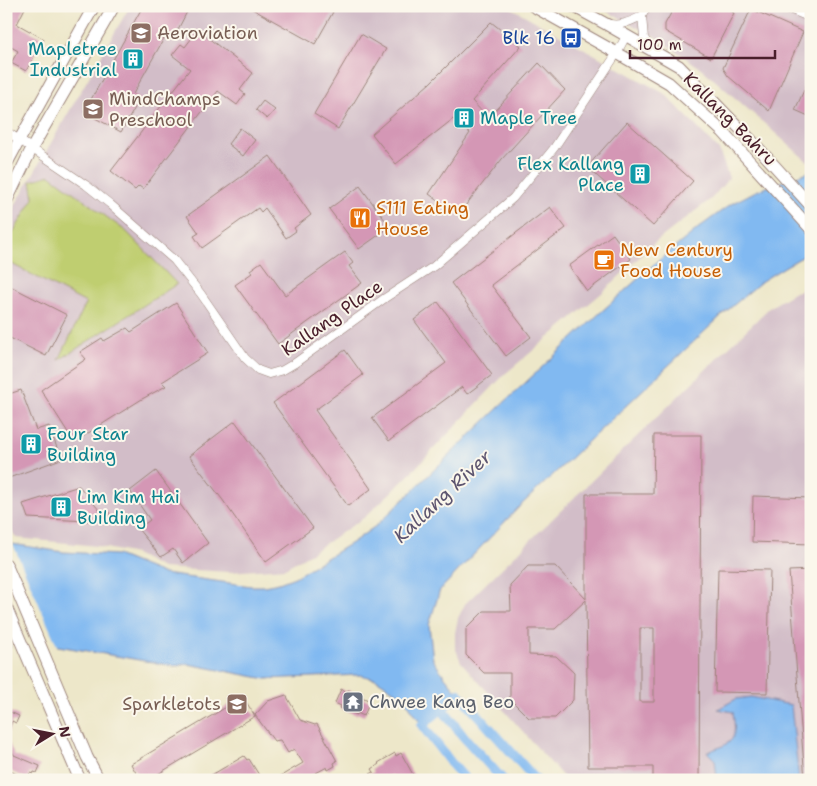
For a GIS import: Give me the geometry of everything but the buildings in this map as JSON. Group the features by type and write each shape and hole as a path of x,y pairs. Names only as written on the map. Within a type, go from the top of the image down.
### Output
{"main road":[{"path":"6,165 94,6"},
{"path":"6,202 32,148 114,6"},
{"name":"Kallang Bahru","path":"533,6 670,83 723,132 811,229"},
{"name":"Kallang Bahru","path":"573,6 679,66 752,141 811,206"},
{"path":"6,564 87,757 99,780"},
{"path":"6,607 80,780"}],"street":[{"path":"647,6 642,16 644,38 652,51"},
{"path":"782,6 811,18"},
{"path":"606,24 626,24 642,16"},
{"name":"Kallang Place","path":"32,148 86,184 174,260 201,294 245,358 258,370 269,374 283,370 295,363 434,266 513,198 554,148 626,36"},
{"path":"6,130 32,148"}],"shaded area":[{"path":"130,6 508,6 665,94 719,150 729,178 712,198 653,244 603,292 505,374 405,479 365,517 285,568 229,572 162,568 135,554 97,546 16,538 6,521 6,221"},
{"path":"596,6 811,6 811,160 807,161 702,69 654,36"},
{"path":"811,287 811,780 566,780 461,662 455,647 458,618 465,604 769,308 795,292"}],"green space":[{"path":"50,175 127,232 177,284 59,360 86,303 6,261 6,244 34,198 31,181"}],"water":[{"name":"Kallang River","path":"811,171 811,252 762,281 722,315 520,506 440,590 429,625 433,660 459,694 422,725 398,693 376,679 360,675 266,679 188,664 174,666 58,646 6,648 6,545 12,544 63,552 117,555 164,574 251,586 279,583 295,577 353,542 377,525 601,312 651,267 701,226 731,204 756,191"},
{"path":"751,697 791,705 799,780 717,780 715,760 707,752 728,743 734,735 733,712 718,709 736,699"}],"pier":[{"path":"6,542 12,542 58,648 12,649 6,635"}],"waterway":[{"path":"466,780 422,725 459,694 536,780"},
{"path":"434,699 463,736 503,780"}],"place":[{"name":"Aeroviation","path":"141,33"},
{"name":"Blk 16","path":"571,38"},
{"name":"Mapletree Industrial","path":"133,59"},
{"name":"MindChamps Preschool","path":"93,109"},
{"name":"Maple Tree","path":"464,118"},
{"name":"Flex Kallang Place","path":"640,174"},
{"name":"S111 Eating House","path":"360,218"},
{"name":"New Century Food House","path":"604,260"},
{"name":"Four Star Building","path":"31,444"},
{"name":"Lim Kim Hai Building","path":"61,507"},
{"name":"Chwee Kang Beo","path":"353,702"},
{"name":"Sparkletots","path":"237,704"}]}
